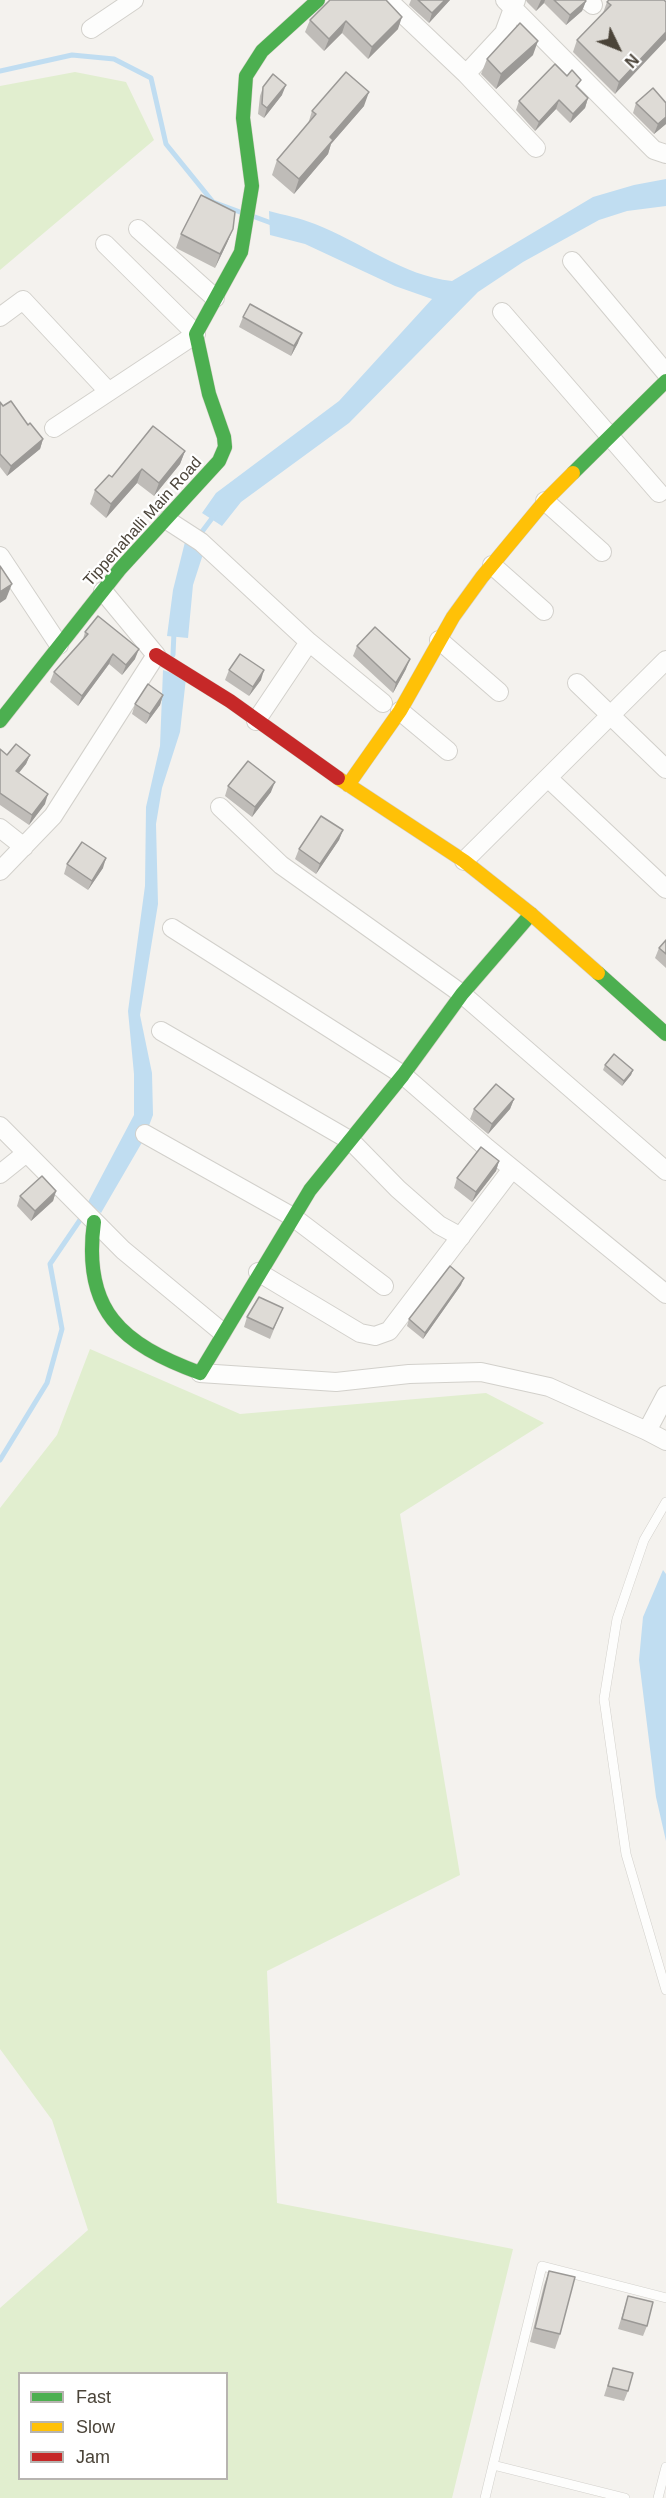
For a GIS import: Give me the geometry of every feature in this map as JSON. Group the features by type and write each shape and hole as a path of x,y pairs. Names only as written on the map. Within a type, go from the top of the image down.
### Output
{"street":[{"path":"91,29 134,0"},
{"path":"54,428 196,334 241,252 252,186 243,118 246,76 262,51 318,0"},
{"path":"387,0 466,74 536,148"},
{"path":"466,74 504,33 511,2"},
{"path":"511,2 654,150 666,154"},
{"path":"138,229 215,298"},
{"path":"105,244 196,334"},
{"path":"572,261 666,373"},
{"path":"0,317 23,300 108,392"},
{"path":"502,312 659,493"},
{"name":"Tippenahalli Main Road","path":"0,721 103,591 219,461 225,447 224,437 209,394 196,334"},
{"path":"348,785 391,707 492,565 545,501 666,381"},
{"path":"545,501 602,552"},
{"path":"167,520 192,536 309,642 448,751"},
{"path":"0,556 59,645"},
{"path":"492,565 544,611"},
{"path":"103,591 158,657 230,701 348,785 464,861 531,914 666,1034"},
{"path":"439,640 499,692"},
{"path":"256,721 309,642"},
{"path":"0,871 53,816 158,657"},
{"path":"464,861 666,660"},
{"path":"577,683 666,769"},
{"path":"549,778 666,889"},
{"path":"220,807 281,865 462,994 666,1172"},
{"path":"0,828 24,847"},
{"path":"200,1373 258,1272 310,1190 403,1075 462,994 531,914"},
{"path":"172,928 403,1075 666,1294"},
{"path":"161,1031 351,1141 398,1189 438,1225 461,1237"},
{"path":"0,1126 25,1154 123,1250 222,1332"},
{"path":"145,1134 293,1217 384,1287"},
{"path":"0,1174 25,1154"},
{"path":"258,1272 360,1333 375,1336 389,1332 512,1168"},
{"path":"84,1211 96,1291 116,1323 174,1365 200,1373 336,1382 409,1374 481,1372 549,1387 666,1441"},
{"path":"647,1431 666,1395"}],"lane":[{"path":"666,1502 644,1540 617,1619 604,1699 626,1854 666,1990"},
{"path":"485,2498 542,2266 666,2298"},
{"path":"493,2465 625,2498"},
{"path":"658,2498 666,2467"}],"green space":[{"path":"75,72 126,82 154,140 0,270 0,86"},
{"path":"90,1349 240,1414 486,1393 544,1423 400,1514 460,1875 267,1971 277,2203 513,2249 452,2498 0,2498 0,2308 88,2230 52,2120 0,2049 0,1508 57,1435"}],"water":[{"path":"666,179 666,206 627,211 599,220 523,262 478,292 349,423 241,502 222,526 202,513 216,493 339,401 432,299 395,286 305,244 270,235 269,211 298,218 332,231 416,272 452,281 593,197 634,185"},
{"path":"186,538 205,548 193,585 188,638 167,636 173,590"},
{"path":"163,670 186,678 180,732 162,788 156,824 158,904 140,1015 152,1073 153,1115 144,1139 101,1213 88,1202 134,1115 134,1074 128,1011 145,886 146,807 160,746"},
{"path":"663,1570 666,1574 666,1841 656,1797 639,1660 643,1617"}],"building":[{"path":"330,0 386,0 402,17 372,47 346,21 329,39 310,20"},
{"path":"418,0 445,0 432,13"},
{"path":"554,0 585,0 586,1 570,15"},
{"path":"609,0 664,0 666,2 666,32 619,82 577,40 611,5 607,2"},
{"path":"520,23 538,41 501,74 487,59"},
{"path":"555,64 567,76 572,70 581,80 576,86 588,98 573,114 559,100 539,122 519,101"},
{"path":"346,72 369,92 330,137 333,140 299,179 277,160 316,114 312,111"},
{"path":"273,74 286,85 267,108 262,104 263,87"},
{"path":"653,88 666,103 666,117 658,124 636,103"},
{"path":"201,195 235,212 233,229 220,254 181,234"},
{"path":"250,304 302,333 294,346 243,317"},
{"path":"11,401 28,425 30,423 43,439 11,466 0,454 0,402 3,406"},
{"path":"153,426 185,451 159,483 142,469 111,504 95,490 109,475 112,477"},
{"path":"0,566 12,584 0,592"},
{"path":"98,616 139,649 126,665 113,654 82,696 54,672 88,634 85,632"},
{"path":"375,627 410,659 396,683 357,646"},
{"path":"240,654 264,670 253,687 229,670"},
{"path":"148,684 163,695 150,714 135,704"},
{"path":"16,744 30,755 16,771 48,794 32,815 0,793 0,749 7,755"},
{"path":"248,761 275,782 255,807 228,786"},
{"path":"321,816 343,830 320,864 299,849"},
{"path":"82,842 106,858 92,881 67,864"},
{"path":"666,940 666,954 659,948"},
{"path":"614,1054 633,1070 624,1081 605,1065"},
{"path":"496,1084 514,1099 492,1124 474,1109"},
{"path":"481,1147 499,1161 476,1192 457,1178"},
{"path":"42,1176 56,1191 35,1211 20,1196"},
{"path":"450,1266 464,1278 425,1333 409,1319"},
{"path":"259,1297 283,1308 273,1329 247,1317"},
{"path":"549,2271 575,2277 560,2334 535,2328"},
{"path":"628,2296 653,2302 647,2326 622,2319"},
{"path":"613,2368 633,2373 628,2391 608,2386"}],"waterway":[{"path":"0,71 72,55 114,59 151,78 166,144 213,202 240,212"},
{"path":"255,217 274,224"},
{"path":"198,537 216,513"},
{"path":"173,655 174,632"},
{"path":"0,1460 47,1383 62,1329 50,1264 95,1198"}],"traffic: fast":[{"path":"0,721 120,569 219,461 225,447 224,437 209,394 196,334 241,252 252,186 243,118 246,76 262,51 318,0"},
{"path":"573,473 666,381"},
{"path":"94,1222 92,1253 94,1279 101,1301 113,1320 148,1350 200,1373 310,1190 403,1075 462,994 531,914"},
{"path":"598,973 666,1034"}],"traffic: slow":[{"path":"348,785 400,711 453,617 482,577 545,501 573,473"},
{"path":"338,778 464,861 531,914 598,973"}],"traffic: jam":[{"path":"156,655 230,701 338,778"}]}
